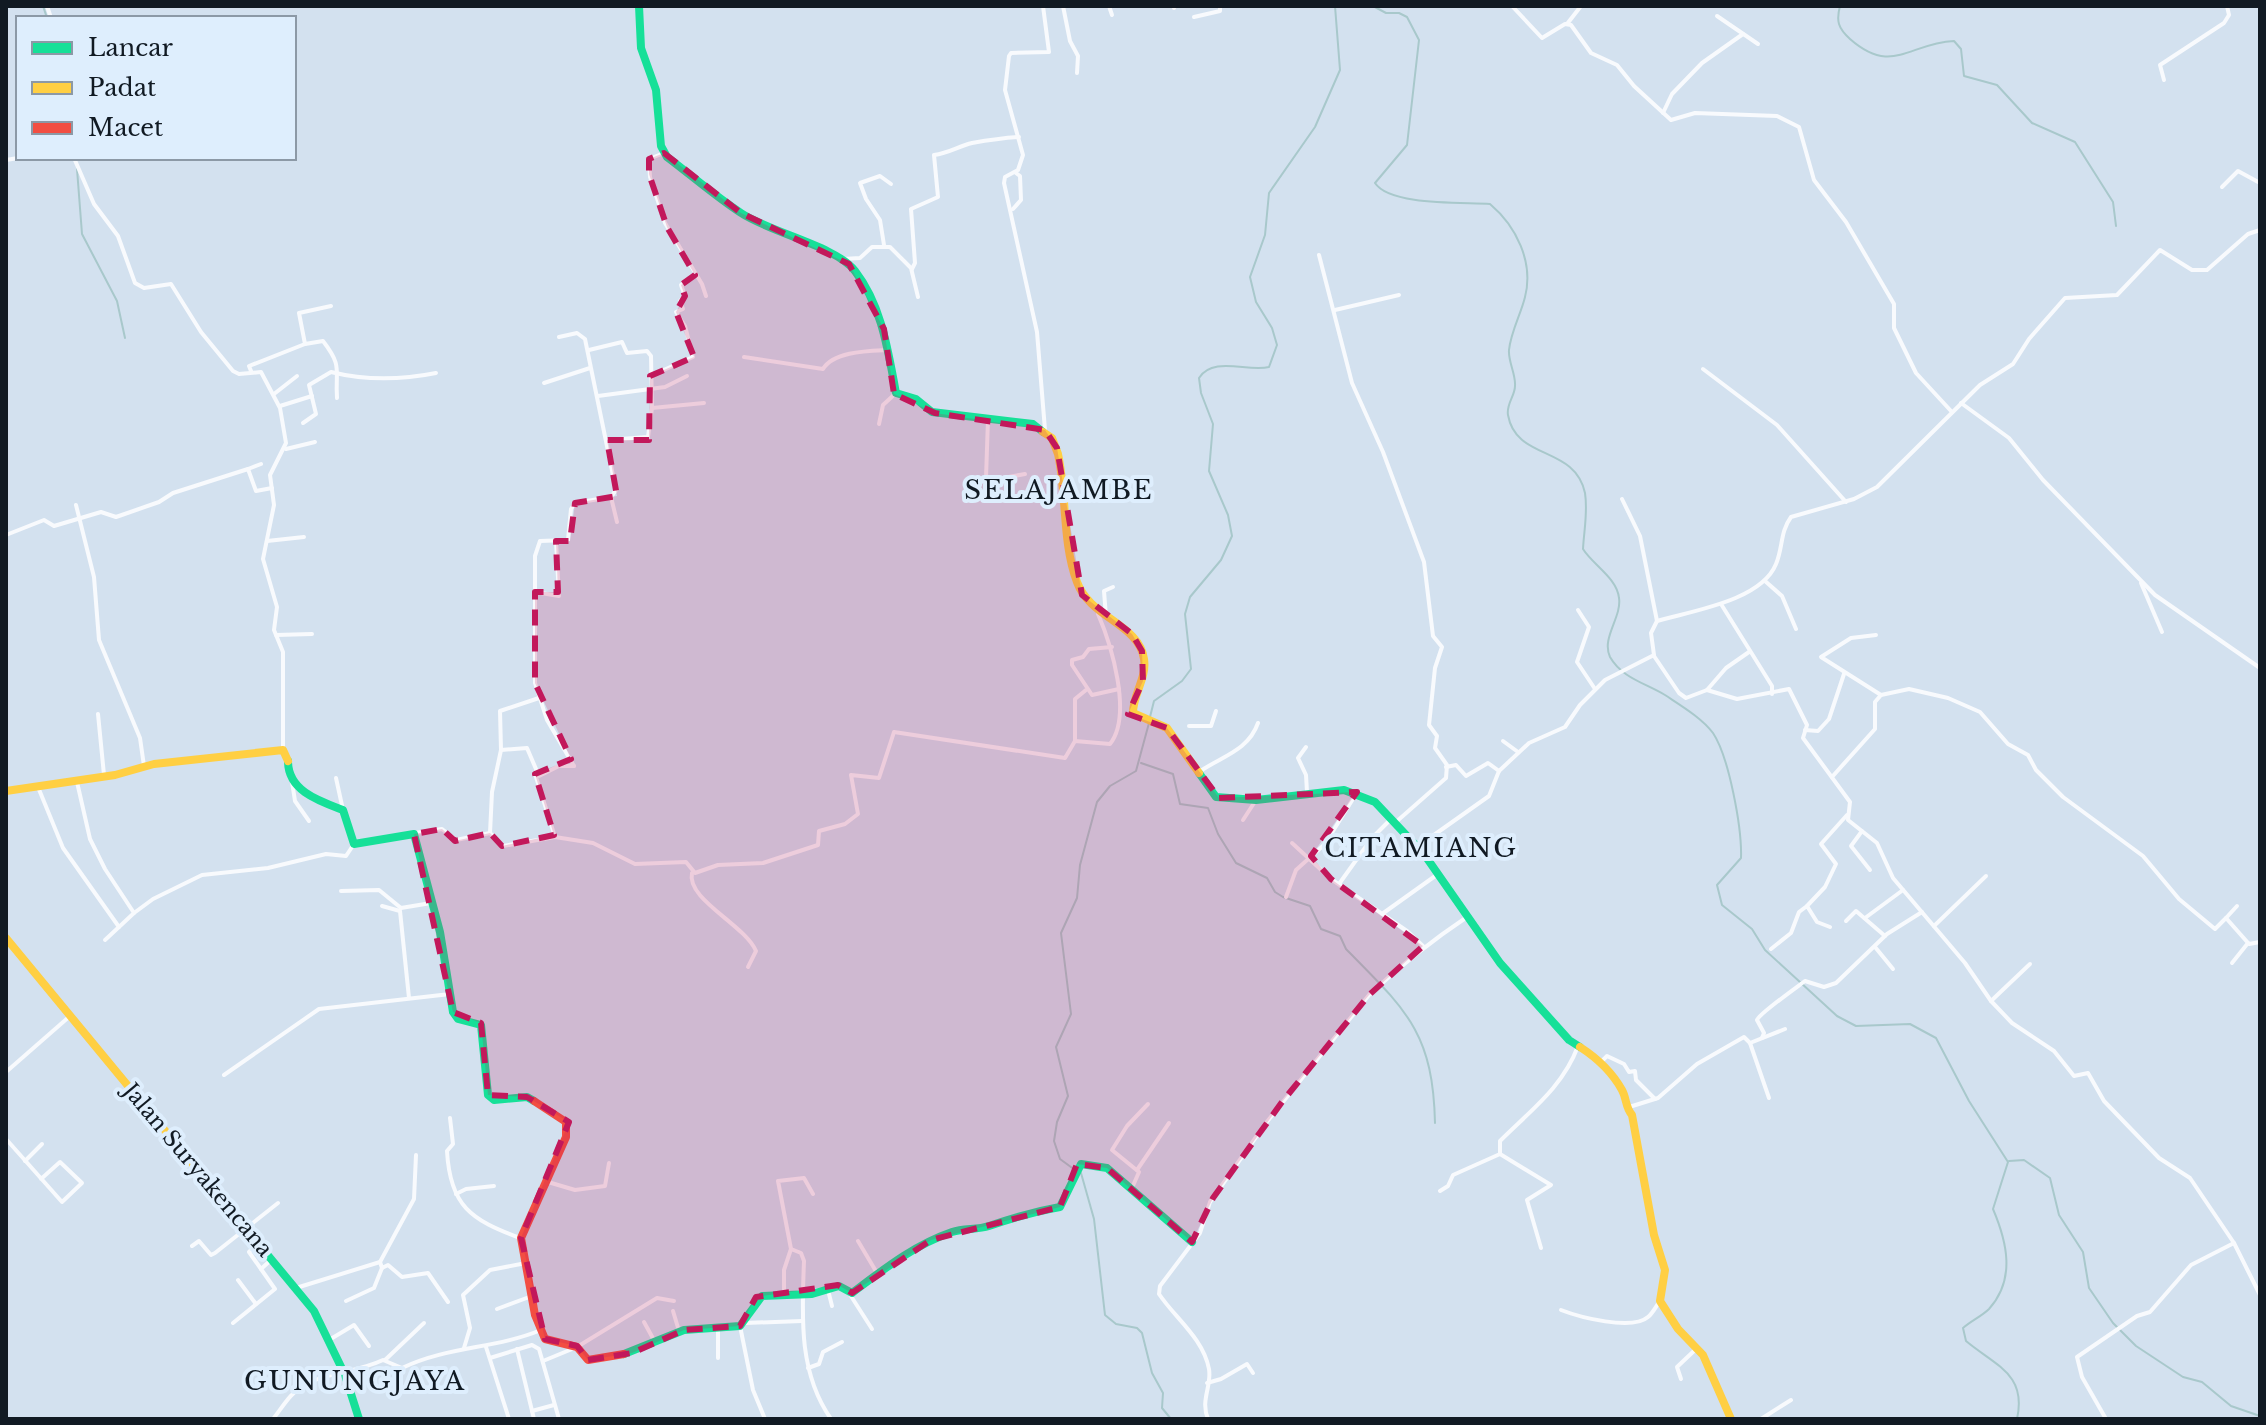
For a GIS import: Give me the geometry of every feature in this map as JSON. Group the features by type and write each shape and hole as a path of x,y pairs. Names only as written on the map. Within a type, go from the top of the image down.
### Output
{"street":[{"path":"639,6 641,48 656,90 664,153 741,213 777,233 843,259 860,258 869,248 884,245 894,250 912,269 918,297"},
{"path":"1043,6 1049,52 1011,53 1009,56 1006,100 1023,155 1016,173 1005,179 1039,345 1045,430 1057,448 1080,589 1102,616 1132,634 1142,651 1144,676 1132,709 1171,731 1216,797 1256,800 1307,792 1357,792 1371,798 1417,847 1495,957 1578,1046 1601,1062 1624,1093 1626,1108 1634,1121 1654,1235 1665,1270 1660,1301 1648,1317 1602,1322 1561,1310"},
{"path":"1063,6 1070,41 1078,56 1077,73"},
{"path":"1109,6 1112,15"},
{"path":"1194,17 1220,11 1220,6"},
{"path":"1485,6 1503,6"},
{"path":"1512,6 1542,38 1567,24 1581,6"},
{"path":"2164,80 2160,65 2224,23 2229,15 2227,6"},
{"path":"1717,16 1758,44"},
{"path":"1567,24 1591,53 1617,65 1674,121 1695,113 1777,116 1799,127 1812,177 1846,222 1894,304 1894,328 1916,373 1951,411"},
{"path":"1663,113 1672,94 1702,63 1743,34"},
{"path":"912,269 915,263 911,209 933,202 938,197 934,155 951,153 968,144 996,138 1019,137"},
{"path":"664,153 649,159 650,177 668,231 706,296"},
{"path":"75,160 94,204 118,236 135,283 144,288 171,284 201,332 235,373 305,344 325,343 340,375 337,398"},
{"path":"2222,187 2238,171 2260,183"},
{"path":"1013,210 1021,200 1020,176 1016,173"},
{"path":"884,245 880,220 860,183 880,176 891,184"},
{"path":"1657,621 1721,604 1765,581 1777,563 1784,529 1791,517 1846,502 1877,487 1951,411 1986,380 2013,364 2029,339 2065,298 2117,295 2160,250 2192,270 2207,270 2248,234 2260,230"},
{"path":"1319,255 1352,383 1383,452 1424,562 1433,636 1442,647 1435,668 1429,725 1437,736 1435,746 1446,767 1444,780 1372,838 1339,884"},
{"path":"843,259 860,277 881,322 896,393"},
{"path":"650,376 693,357 685,326 676,312 683,309 680,301 685,296 681,285 696,275"},
{"path":"1335,310 1399,295"},
{"path":"305,344 299,313 331,306"},
{"path":"535,774 541,776 559,766 574,766 547,720 533,662 538,545 545,539 568,540 571,509 575,503 611,497 616,490 590,368 589,350 580,334 559,337"},
{"path":"589,350 622,342 628,353 647,351 651,356 652,408 646,440 607,440"},
{"path":"744,357 823,369 828,361 855,352 888,350"},
{"path":"544,383 590,368"},
{"path":"250,369 262,373 274,394 279,406 285,449 270,475 274,505 263,565 277,605 276,635 283,655 283,750 289,757 295,801 309,821"},
{"path":"1703,369 1777,425 1846,502"},
{"path":"303,423 316,414 311,383 331,372 376,380 409,379 436,373"},
{"path":"274,394 297,376"},
{"path":"598,396 665,387 687,376"},
{"path":"896,393 916,399 935,413 1033,424 1045,430"},
{"path":"879,424 883,405 896,393"},
{"path":"279,406 312,396"},
{"path":"652,408 704,403"},
{"path":"1961,403 2009,438 2043,480 2140,581 2179,614 2260,668"},
{"path":"988,419 986,478 992,480 1025,474"},
{"path":"285,449 315,442"},
{"path":"6,535 44,520 54,526 104,512 116,517 159,502 173,493 261,464"},
{"path":"248,469 256,491 272,488"},
{"path":"611,497 617,522"},
{"path":"1622,499 1640,536 1657,621 1651,633 1654,655 1683,697 1707,690 1726,668 1750,651"},
{"path":"76,505 94,577 99,640 140,738 144,766"},
{"path":"267,541 304,537"},
{"path":"535,592 559,596 556,541"},
{"path":"1765,581 1782,596 1796,629"},
{"path":"2140,581 2162,632"},
{"path":"1075,741 1112,743 1119,689 1112,646 1102,616 1104,591 1113,587"},
{"path":"1721,604 1772,686 1772,694"},
{"path":"1578,610 1589,627 1577,662 1595,689"},
{"path":"276,635 312,634"},
{"path":"1876,635 1851,638 1822,654 1823,661 1881,695"},
{"path":"1112,646 1089,649 1083,657 1072,660 1073,668 1092,695 1119,689"},
{"path":"1417,847 1489,796 1499,771 1518,752 1565,727 1595,689 1612,674 1654,655"},
{"path":"1805,730 1818,731 1826,725 1844,674"},
{"path":"692,873 718,865 763,863 818,845 819,831 845,824 850,816 857,816 851,775 879,778 894,732 1066,759 1075,741 1075,699 1087,689"},
{"path":"1707,690 1737,699 1789,689 1806,722 1803,738 1850,802 1847,815 1821,844 1836,864 1825,887 1799,912 1791,933 1771,949"},
{"path":"1832,777 1873,733 1875,702 1881,695 1909,689 1948,698 1980,712 2008,744 2028,755 2036,770 2066,800 2143,856 2179,899 2215,929 2237,906"},
{"path":"540,698 500,711 501,750 492,792 490,833 503,846 555,837 590,842 635,864 686,862 692,873 691,882 699,895 712,904 724,919 740,927 754,946 756,951 748,967"},
{"path":"1189,726 1211,726 1216,711"},
{"path":"98,714 104,776"},
{"path":"1199,772 1243,747 1251,740 1258,723"},
{"path":"1503,741 1518,752"},
{"path":"501,750 524,747 555,837"},
{"path":"1306,747 1298,761 1306,775 1307,792"},
{"path":"6,791 104,776 144,766 283,750"},
{"path":"1446,767 1456,765 1468,775 1490,763 1499,771"},
{"path":"336,778 354,844"},
{"path":"77,779 90,839 105,869 134,913"},
{"path":"293,780 321,803 343,810"},
{"path":"37,785 63,848 119,927"},
{"path":"1286,897 1296,870 1326,843 1357,792"},
{"path":"1243,820 1256,800"},
{"path":"1847,815 1882,850 1886,867 1991,1001 2012,1023 2054,1051 2074,1076 2088,1073 2104,1101 2159,1158 2190,1178 2234,1243 2260,1295"},
{"path":"354,844 376,843 432,828 442,829 456,840 490,833"},
{"path":"1862,830 1851,846 1870,870"},
{"path":"414,834 434,903 455,1017 481,1025 489,1097 527,1097 566,1122 566,1137 521,1238 541,1330 550,1342 577,1347 586,1359 600,1360 632,1353 679,1331 802,1321"},
{"path":"1292,843 1339,884 1423,946"},
{"path":"105,940 153,899 202,875 268,868 326,854 346,856 354,844"},
{"path":"1382,914 1438,874"},
{"path":"1934,926 1986,876"},
{"path":"341,891 379,890 401,908 434,903"},
{"path":"1865,918 1903,890"},
{"path":"382,906 400,911 409,998"},
{"path":"1807,906 1817,922 1830,927"},
{"path":"1846,921 1856,910 1885,936"},
{"path":"1762,1038 1764,1033 1757,1020 1760,1013 1788,997 1805,981 1824,987 1836,983 1885,936 1922,912"},
{"path":"1208,1419 1203,1403 1209,1370 1203,1352 1158,1292 1202,1229 1213,1198 1266,1123 1369,995 1423,946 1468,916"},
{"path":"2226,918 2248,943"},
{"name":"Jalan Suryakencana","path":"6,938 322,1322 345,1375 359,1419"},
{"path":"2232,963 2248,943 2260,942"},
{"path":"1875,947 1893,969"},
{"path":"1991,1001 2030,964"},
{"path":"224,1075 319,1009 450,994"},
{"path":"6,1072 70,1016"},
{"path":"1750,1043 1785,1029"},
{"path":"1626,1108 1655,1099 1694,1067 1746,1037 1769,1098"},
{"path":"1500,1154 1500,1141 1543,1102 1567,1070 1578,1046"},
{"path":"1601,1062 1607,1056 1624,1064 1629,1072 1635,1071 1636,1080 1655,1099"},
{"path":"1132,1188 1139,1174 1137,1170 1112,1150 1148,1104"},
{"path":"450,1118 453,1144 447,1149 448,1175 456,1194 479,1222 521,1238"},
{"path":"1137,1170 1169,1123"},
{"path":"6,1140 41,1179 64,1202 82,1183 60,1162 41,1179"},
{"path":"25,1161 42,1144"},
{"path":"1440,1191 1448,1186 1453,1175 1500,1154"},
{"path":"1500,1154 1551,1185 1527,1200 1541,1248"},
{"path":"346,1301 374,1288 381,1265 414,1199 416,1155"},
{"path":"606,1193 609,1163"},
{"path":"849,1293 900,1257 942,1235 986,1227 1017,1214 1060,1207 1081,1164 1101,1165 1122,1184 1132,1188 1192,1242"},
{"path":"784,1294 784,1270 791,1249 778,1181 804,1178 813,1194"},
{"path":"548,1182 575,1190 605,1186"},
{"path":"456,1194 466,1189 494,1186"},
{"path":"192,1246 199,1241 211,1255 278,1203"},
{"path":"858,1241 878,1274"},
{"path":"2106,1419 2082,1377 2077,1357 2139,1315 2150,1312 2191,1265 2234,1243"},
{"path":"233,1323 275,1289 249,1252 257,1244"},
{"path":"791,1249 799,1251 804,1261 802,1321 808,1368 831,1419"},
{"path":"261,1269 272,1259"},
{"path":"464,1349 470,1328 463,1295 490,1270 526,1263"},
{"path":"296,1288 388,1265 402,1277 428,1273 448,1302"},
{"path":"238,1280 256,1304"},
{"path":"765,1419 753,1390 742,1324 756,1300 784,1294 804,1295 840,1286 849,1293 872,1329"},
{"path":"828,1290 832,1306"},
{"path":"497,1309 532,1296"},
{"path":"543,1361 577,1347 657,1298 674,1301"},
{"path":"1660,1301 1678,1329 1698,1347 1731,1419"},
{"path":"673,1311 679,1331"},
{"path":"644,1322 655,1342"},
{"path":"273,1419 304,1385 345,1375 385,1360 424,1323"},
{"path":"329,1340 353,1325 369,1346"},
{"path":"718,1329 718,1358"},
{"path":"385,1360 402,1368 436,1353 486,1347 541,1330"},
{"path":"808,1368 819,1364 823,1352 842,1342"},
{"path":"490,1358 536,1346 559,1419"},
{"path":"486,1347 509,1419"},
{"path":"1681,1379 1677,1367 1698,1347"},
{"path":"517,1349 534,1419"},
{"path":"1207,1383 1247,1364 1253,1373"},
{"path":"1761,1419 1791,1400"},
{"path":"532,1411 554,1405"}],"highlighted area":[{"path":"664,153 741,213 849,264 884,329 894,394 935,413 1045,430 1057,448 1082,595 1132,634 1142,651 1143,681 1128,714 1167,728 1219,798 1357,792 1311,856 1331,879 1423,946 1369,995 1282,1102 1213,1198 1192,1242 1107,1168 1077,1164 1060,1207 931,1240 852,1293 838,1285 756,1297 740,1326 684,1330 632,1353 588,1360 577,1346 545,1339 521,1238 569,1122 527,1097 488,1095 481,1023 453,1012 414,834 442,829 455,841 490,833 502,846 554,835 535,774 571,759 535,683 535,592 558,592 556,541 570,541 575,503 617,496 607,440 649,440 650,376 694,357 676,312 685,296 681,285 695,275 667,227 649,174 649,159"}],"waterway":[{"path":"43,6 46,16"},
{"path":"1150,717 1154,701 1182,681 1191,669 1185,614 1190,597 1221,560 1232,536 1228,515 1209,471 1213,424 1201,393 1199,378 1205,371 1222,366 1269,367 1277,345 1272,328 1256,302 1250,277 1265,235 1269,193 1315,127 1340,70 1335,6"},
{"path":"1373,6 1386,13 1399,13 1407,17 1419,40 1407,145 1375,183 1396,196 1411,199 1490,204 1508,223 1521,246 1527,284 1509,350 1515,386 1508,415 1513,430 1522,440 1558,459 1579,478 1586,500 1583,549 1614,584 1619,598 1618,613 1608,642 1610,657 1627,675 1665,695 1697,717 1719,744 1733,793 1741,858 1717,885 1722,905 1752,929 1765,950 1837,1016 1856,1026 1910,1024 1936,1038 1969,1101 2008,1162 1993,1209 2005,1247 2003,1285 1989,1309 1963,1328 1966,1341 1998,1365 2013,1381 2019,1404 2017,1419"},
{"path":"1840,6 1838,20 1843,31 1865,50 1878,55 1901,55 1954,41 1961,49 1964,76 1997,85 2032,123 2075,142 2113,202 2116,226"},
{"path":"77,169 82,234 117,301 125,338"},
{"path":"1075,1170 1060,1159 1054,1141 1057,1122 1068,1096 1056,1047 1071,1014 1061,933 1077,898 1080,865 1097,802 1110,786 1136,771 1149,723"},
{"path":"1141,763 1173,774 1180,804 1208,808 1218,834 1236,863 1267,878 1275,892 1283,897 1310,906 1321,929 1340,936 1346,949 1400,1007 1422,1044 1429,1066 1435,1123"},
{"path":"2009,1161 2024,1160 2050,1178 2059,1215 2083,1252 2089,1288 2113,1323 2136,1346 2183,1377 2202,1382 2231,1406 2260,1416"},
{"path":"1081,1173 1094,1219 1105,1315 1116,1324 1137,1328 1142,1333 1152,1373 1163,1393 1162,1408 1171,1419"}],"traffic: fast":[{"path":"639,6 641,48 656,90 661,146 667,157 741,213 833,254 855,271 878,314 896,393 916,399 932,412 1033,424 1043,432"},
{"path":"288,761 289,771 299,787 343,810 354,844 414,834 440,932 453,1012 458,1019 481,1025 488,1095 494,1100 527,1097 534,1101"},
{"path":"1199,773 1216,797 1256,800 1344,790 1375,802 1424,854 1500,963 1569,1040 1580,1047"},
{"path":"624,1354 684,1330 740,1326 762,1296 812,1294 839,1286 852,1293 900,1258 938,1237 1060,1207 1081,1164 1107,1168 1192,1242"},
{"path":"209,1184 314,1311 345,1375 359,1419"}],"traffic: slow":[{"path":"1043,432 1052,438 1058,454 1069,551 1077,582 1092,604 1133,637 1144,659 1133,713 1167,728 1199,773"},
{"path":"6,791 115,775 154,764 283,750 288,761"},
{"path":"6,938 209,1184"},
{"path":"1580,1047 1604,1066 1624,1093 1632,1115 1654,1235 1665,1270 1660,1301 1678,1329 1703,1355 1731,1419"}],"traffic: jam":[{"path":"534,1101 566,1122 566,1137 521,1238 535,1315 545,1339 577,1347 588,1360 624,1354"}],"district":[{"name":"SELAJAMBE","path":"1059,490"},
{"name":"CITAMIANG","path":"1421,848"},
{"name":"GUNUNGJAYA","path":"355,1381"}]}
